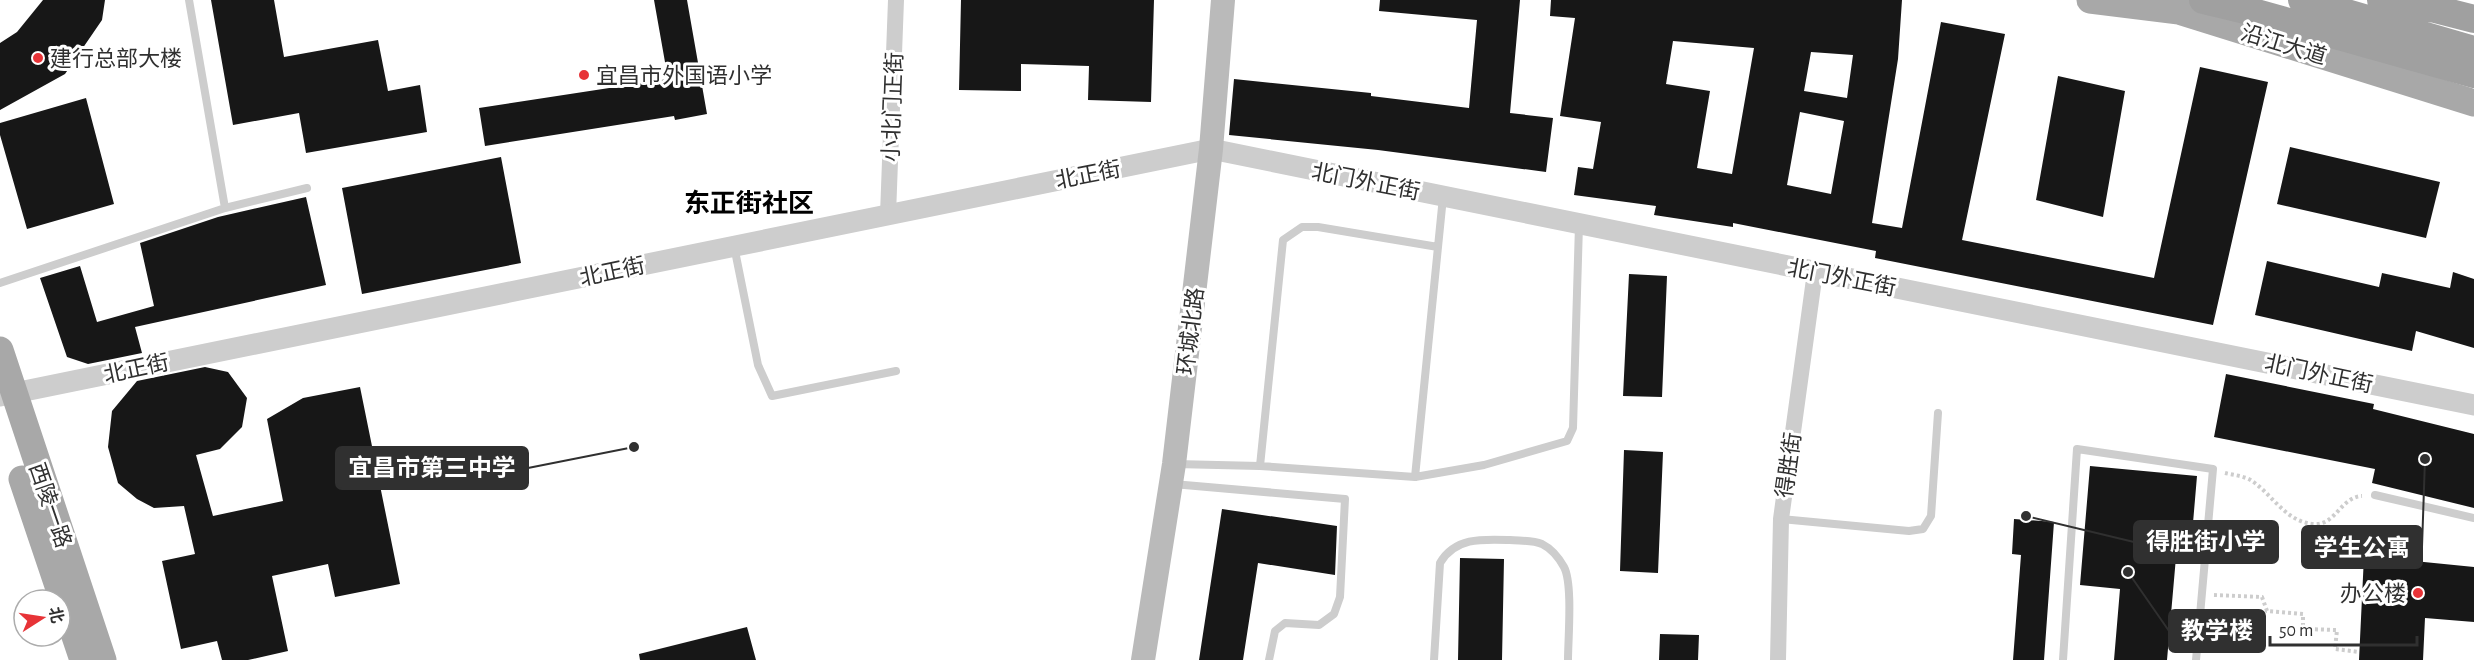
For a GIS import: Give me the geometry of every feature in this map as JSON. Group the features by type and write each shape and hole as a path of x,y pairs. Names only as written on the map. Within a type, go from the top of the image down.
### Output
{"highway":[{"path":"2203,0 2474,74"},
{"path":"2302,0 2474,50"},
{"path":"2380,0 2435,9 2474,19"},
{"path":"2253,12 2312,42 2366,62 2474,93"}],"main road":[{"name":"环城北路","path":"1143,660 1173,474 1211,149 1223,0"},
{"name":"沿江大道","path":"2090,0 2179,12 2474,103"},
{"path":"2372,0 2474,31"},
{"name":"西陵一路","path":"0,350 4,401 83,660"},
{"name":"西陵一路","path":"4,401 103,660"}],"street":[{"name":"小北门正街","path":"888,215 896,0"},
{"name":"北正街","path":"4,401 734,246 1211,149"},
{"name":"北门外正街","path":"1211,149 2474,405"},
{"name":"得胜街","path":"1778,660 1780,519 1815,272"}],"lane":[{"path":"189,0 225,208"},
{"path":"0,283 225,208 307,188"},
{"path":"1415,477 1443,196"},
{"path":"1173,474 1260,466 1415,477 1484,465 1567,441 1573,428 1579,224"},
{"path":"1260,466 1283,240 1302,226 1438,247"},
{"path":"734,246 758,365 772,396 896,371"},
{"path":"1780,519 1909,531 1923,529 1931,516 1938,413"},
{"path":"2063,660 2077,449 2213,469 2196,660"},
{"path":"1173,474 1345,499 1340,597 1334,614 1319,625 1285,624 1275,631 1269,660"},
{"path":"2375,495 2474,518"},
{"path":"1434,660 1440,563 1452,549 1476,538 1534,542 1555,553 1568,576 1568,660"}],"path":[{"path":"2213,469 2251,480 2295,520 2316,524 2330,520 2343,505 2356,496 2375,495"},
{"path":"2215,585 2214,595 2262,597 2267,611 2303,614 2303,629 2337,630 2335,649 2359,652"}],"building":[{"name":"建行总部大楼","path":"43,0 105,0 102,20 65,74 0,110 0,43 17,32"},
{"path":"211,0 274,0 284,57 378,40 388,91 420,85 427,132 306,153 299,113 233,125"},
{"path":"654,0 687,0 707,114 675,120 674,116 485,146 479,108 668,79"},
{"path":"961,0 1154,0 1151,102 1088,100 1089,66 1021,64 1021,91 959,90"},
{"path":"1380,0 1520,0 1510,113 1553,118 1546,172 1378,150 1229,135 1234,79 1371,93 1371,96 1469,108 1477,20 1379,11"},
{"path":"1551,0 1902,0 1898,59 1872,223 1902,228 1941,22 2005,34 1962,240 2154,278 2200,67 2268,82 2213,325 1875,258 1876,251 1733,223 1733,227 1654,215 1656,206 1574,195 1578,167 1593,169 1601,122 1560,116 1575,18 1550,16","holes":["1673,41 1754,48 1732,174 1697,168 1710,91 1666,84","1811,52 1853,55 1847,98 1804,91","1800,112 1844,121 1831,194 1787,185"]},
{"path":"2058,76 2125,91 2103,217 2036,200"},
{"path":"86,98 114,204 27,229 0,135 0,123"},
{"path":"2290,147 2440,182 2426,238 2277,204"},
{"path":"501,157 521,263 362,294 342,188"},
{"path":"306,197 326,285 135,327 142,353 88,364 67,357 40,278 80,266 97,322 154,306 140,243 218,217"},
{"path":"2267,261 2379,287 2382,273 2450,288 2453,272 2474,279 2474,348 2416,331 2412,351 2255,315"},
{"path":"1629,274 1667,276 1662,397 1623,396"},
{"path":"205,367 228,372 247,398 242,427 220,449 196,455 213,516 283,501 267,419 303,398 360,387 400,584 335,597 328,564 272,576 288,651 248,660 222,660 217,641 181,649 162,561 195,554 184,506 154,508 137,499 118,483 108,447 112,411 137,381"},
{"path":"2226,374 2374,404 2373,409 2474,434 2474,508 2372,483 2375,469 2214,437"},
{"path":"1624,450 1663,452 1658,573 1620,571"},
{"path":"2090,466 2197,476 2190,558 2176,557 2167,660 2114,660 2120,589 2080,585"},
{"path":"1222,509 1337,526 1335,575 1258,563 1243,660 1199,660"},
{"path":"2014,519 2054,522 2044,660 2013,660 2021,555 2012,554"},
{"name":"办公楼","path":"2364,556 2474,567 2474,622 2425,618 2423,660 2359,660"},
{"path":"1460,558 1504,559 1502,660 1458,660"},
{"path":"747,627 756,660 640,660 639,654"},
{"path":"1660,634 1699,635 1698,660 1659,660"}],"place":[{"name":"建行总部大楼","path":"38,58"},
{"name":"宜昌市外国语小学","path":"584,75"},
{"name":"宜昌市第三中学","path":"634,447"},
{"name":"学生公寓","path":"2425,459"},
{"name":"得胜街小学","path":"2026,516"},
{"name":"教学楼","path":"2128,572"},
{"name":"办公楼","path":"2418,593"}],"district":[{"name":"东正街社区","path":"749,203"}]}
